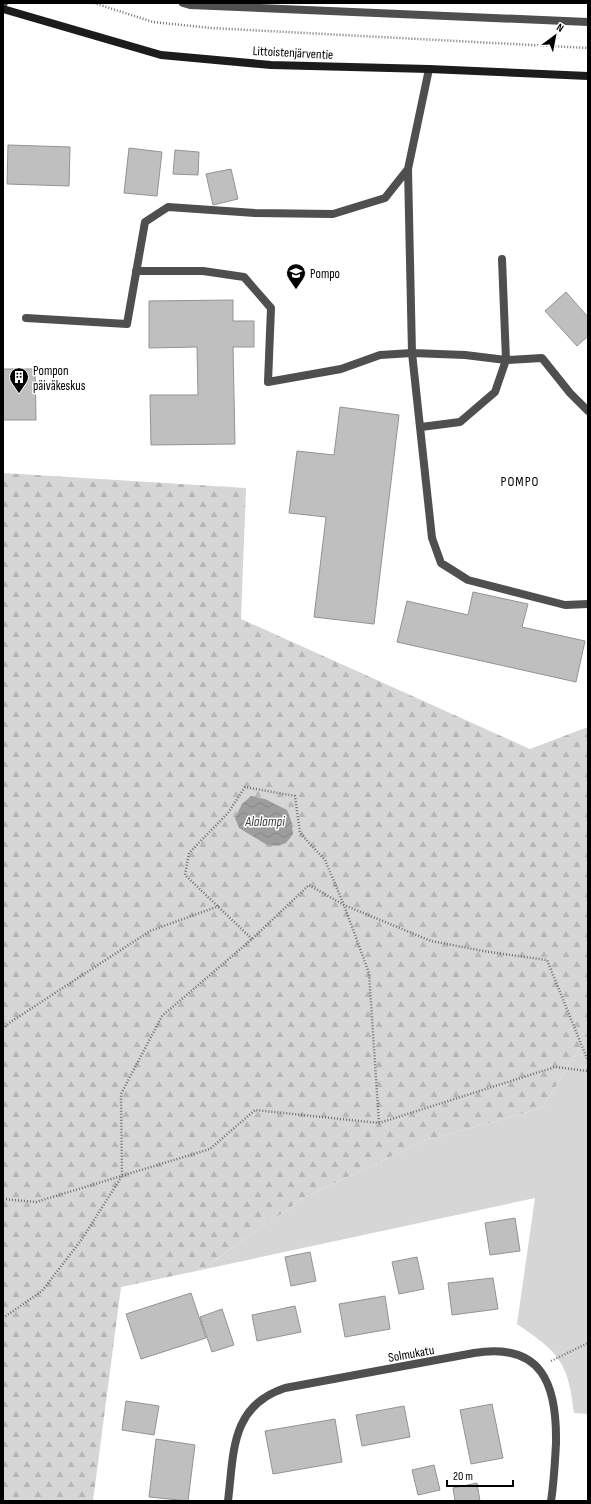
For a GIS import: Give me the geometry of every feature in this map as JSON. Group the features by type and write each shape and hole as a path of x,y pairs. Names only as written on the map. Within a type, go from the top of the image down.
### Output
{"street":[{"path":"183,3 198,5 588,22"},
{"name":"Littoistenjärventie","path":"3,10 161,55 271,65 429,69 588,76"},
{"path":"429,69 408,169 412,353 432,538 441,563 468,580 564,604 588,604"},
{"path":"26,318 127,324 145,222 168,207 255,213 333,214 385,198 408,169"},
{"path":"421,427 460,422 494,392 506,360 502,259"},
{"path":"136,271 202,271 244,277 271,308 268,382 341,369 380,355 412,353 465,355 506,360 542,358 570,393 588,411"},
{"name":"Solmukatu","path":"228,1501 234,1449 239,1428 257,1402 274,1392 285,1388 486,1351 509,1352 530,1362 539,1369 550,1388 556,1416 555,1474 551,1501"}],"path":[{"path":"94,3 153,22 211,28 588,48"},
{"path":"252,939 185,875 189,853 228,813 245,787 295,796 300,833 325,860 344,905 369,973 379,1123"},
{"path":"3,1318 42,1290 82,1239 122,1176 121,1094 162,1016 252,939 309,885 344,905 431,941 489,952 547,960 588,1061"},
{"path":"3,1029 9,1023 150,931 219,906"},
{"path":"3,1199 36,1202 210,1149 255,1110 379,1123 555,1066 588,1071"},
{"path":"539,1369 556,1358 588,1343"}],"green space":[{"path":"3,473 246,488 241,619 530,749 588,727 588,1035 542,1108 424,1141 305,1197 201,1270 121,1287 93,1501 3,1501"},
{"path":"588,1035 588,1414 574,1413 572,1395 568,1381 559,1360 552,1351 517,1324 535,1198 201,1270 305,1197 424,1141 542,1108"}],"water":[{"name":"Alalampi","path":"251,796 265,799 287,810 291,820 293,834 286,843 278,846 267,845 239,828 235,818 242,804"}],"building":[{"path":"8,145 70,147 69,186 7,184"},
{"path":"129,148 162,152 157,196 124,193"},
{"path":"175,150 199,152 198,175 173,174"},
{"path":"231,169 238,199 213,205 206,174"},
{"path":"566,292 588,317 588,336 577,346 545,311"},
{"path":"233,300 233,321 254,321 254,347 233,347 235,444 151,445 150,395 198,395 197,347 149,348 149,301"},
{"name":"Pompon päiväkeskus","path":"3,369 35,369 36,420 3,420"},
{"path":"340,407 399,415 374,624 314,617 326,517 289,513 297,451 334,455"},
{"path":"473,592 528,604 522,627 585,641 576,682 397,642 407,601 468,615"},
{"path":"515,1218 520,1251 490,1255 485,1223"},
{"path":"310,1252 316,1281 291,1286 285,1257"},
{"path":"417,1257 424,1289 399,1294 392,1262"},
{"path":"493,1278 498,1309 452,1315 448,1283"},
{"path":"191,1293 206,1338 141,1359 126,1314"},
{"path":"385,1296 390,1329 345,1337 339,1304"},
{"path":"295,1306 301,1332 257,1341 252,1315"},
{"path":"222,1309 234,1345 212,1352 200,1317"},
{"path":"126,1401 159,1406 154,1435 122,1430"},
{"path":"492,1404 503,1458 471,1464 460,1410"},
{"path":"404,1406 410,1437 362,1446 356,1415"},
{"path":"335,1419 342,1462 273,1474 265,1431"},
{"path":"156,1439 195,1445 188,1501 149,1497"},
{"path":"434,1465 440,1490 418,1495 412,1470"},
{"path":"477,1483 480,1501 455,1501 453,1488"}],"place":[{"name":"Pompo","path":"296,290"},
{"name":"Pompon päiväkeskus","path":"19,394"}],"district":[{"name":"POMPO","path":"520,481"}]}
